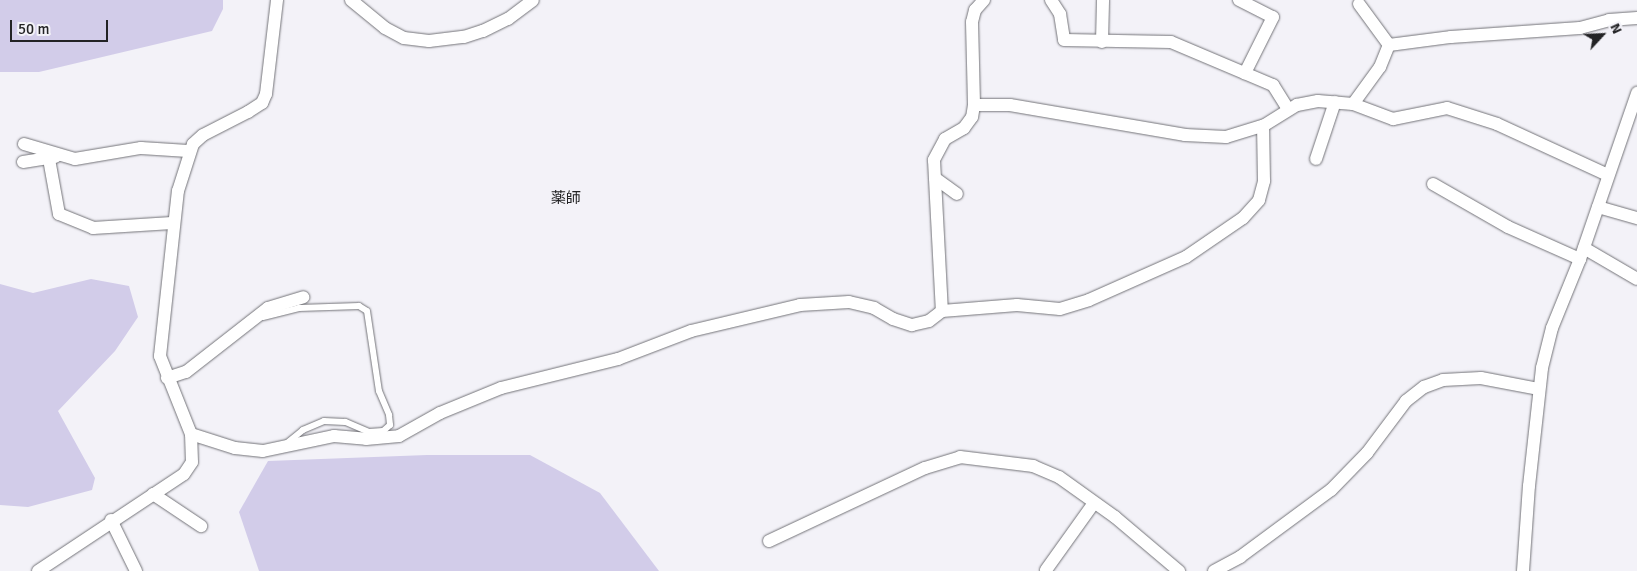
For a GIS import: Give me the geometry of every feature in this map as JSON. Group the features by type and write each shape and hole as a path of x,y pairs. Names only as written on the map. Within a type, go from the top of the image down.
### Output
{"street":[{"path":"38,571 111,520 184,474 192,462 191,434 167,378 160,356 172,223 188,151 203,135 262,103 270,78 271,32 277,0"},
{"path":"352,0 385,28 404,38 429,41 464,37 483,31 529,6 533,0"},
{"path":"942,311 935,178 938,150 946,139 964,128 972,117 974,105 972,22 975,10 984,0"},
{"path":"1051,0 1060,14 1064,40 1171,42 1274,85 1288,109"},
{"path":"1102,42 1103,0"},
{"path":"1239,0 1273,17 1245,73"},
{"path":"1360,4 1389,45"},
{"path":"1389,45 1451,37 1580,28 1608,20 1637,18"},
{"path":"1353,104 1380,67 1389,45"},
{"path":"1523,571 1538,389 1552,328 1582,254 1637,93"},
{"path":"974,105 1010,104 1185,136 1226,137 1263,126 1288,109 1318,101 1353,104 1392,119 1438,108 1464,112 1608,175"},
{"path":"1316,159 1335,102"},
{"path":"191,434 234,448 263,451 334,436 366,439 399,436 440,413 501,388 618,359 691,330 800,306 849,302 874,308 893,319 912,325 929,320 942,311 1017,305 1060,309 1089,300 1186,258 1243,218 1259,200 1264,180 1263,126"},
{"path":"24,144 54,158"},
{"path":"23,162 54,158 79,159 141,148 188,151"},
{"path":"54,158 59,214 93,228 172,223"},
{"path":"935,178 957,194"},
{"path":"1433,184 1508,227 1582,254 1637,279"},
{"path":"1598,207 1637,218"},
{"path":"167,378 186,372 268,308 303,297"},
{"path":"1214,571 1240,557 1331,490 1367,453 1406,401 1424,387 1443,380 1481,378 1538,389"},
{"path":"769,541 925,468 960,457 1033,466 1060,477 1150,544 1179,571"},
{"path":"153,494 201,526"},
{"path":"1046,570 1094,503"},
{"path":"111,520 136,571"}],"lane":[{"path":"254,319 299,308 359,306 367,311 379,391 389,415 390,426 383,431 369,432 345,422 324,421 303,430 284,446"}],"shaded area":[{"path":"0,0 223,0 223,9 212,31 39,72 0,72"},
{"path":"91,279 129,286 138,317 115,351 58,411 95,478 92,490 28,507 0,505 0,284 33,293"},
{"path":"427,455 530,455 600,493 659,571 259,571 239,512 268,461"}],"district":[{"name":"薬師","path":"566,199"}]}
